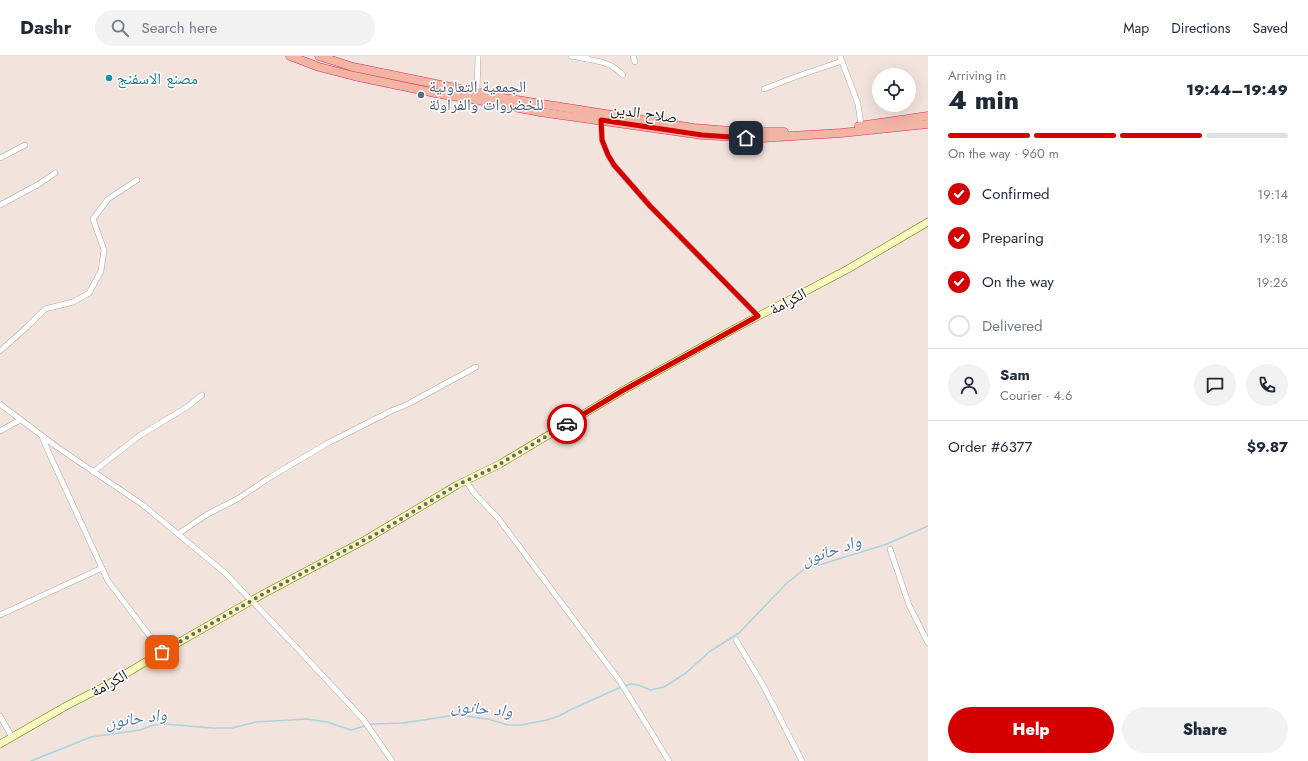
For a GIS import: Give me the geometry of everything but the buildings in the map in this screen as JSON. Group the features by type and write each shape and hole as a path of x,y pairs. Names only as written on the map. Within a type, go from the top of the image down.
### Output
{"highway":[{"name":"صلاح الدين","path":"290,56 319,67 410,88 540,112 702,135 760,138 841,133 928,124"},
{"name":"صلاح الدين","path":"319,56 353,68 477,92 694,128 743,132 787,132 861,125 928,116"}],"main road":[{"name":"الكرامة","path":"0,744 66,706 107,685 253,601 378,533 466,481 500,464 622,391 758,316 848,269 928,222"}],"street":[{"path":"477,92 478,56"},
{"path":"571,56 603,62 616,68 623,74"},
{"path":"633,56 635,62"},
{"path":"764,89 841,59 858,104 861,125"},
{"path":"601,120 602,140 614,165 650,206 758,316"},
{"path":"0,158 25,145"},
{"path":"0,205 39,184 55,173"},
{"path":"0,351 45,309 73,302 89,293 101,271 104,250 93,219 108,199 137,180"},
{"path":"178,534 328,443 390,411 408,404 476,368"},
{"path":"93,472 139,436 187,407 202,395"},
{"path":"0,404 42,436 143,505 225,573 253,601 365,722 392,761"},
{"path":"0,431 20,420"},
{"path":"42,436 108,581 162,652"},
{"path":"466,481 474,493 498,518 624,688 669,761"},
{"path":"890,549 909,605 928,643"},
{"path":"0,615 102,568"},
{"path":"736,640 764,687 802,761"},
{"path":"0,716 12,737"}],"shaded area":[{"path":"0,56 928,56 928,761 0,761"}],"waterway":[{"name":"واد حانون","path":"625,686 630,684 638,685 651,690 664,687 686,673 709,652 739,633 786,584 803,570 887,544 928,526"},
{"name":"واد حانون","path":"31,761 91,737 140,730 154,725 165,724 232,728 256,722 307,719 327,722 351,730 372,724 402,723 457,715 488,719 508,725 521,725 559,716 621,687"}],"way so far":[{"path":"162,652 265,593 378,533 457,485 486,472 567,424"}],"place":[{"name":"مصنع الاسفنج","path":"109,78"},
{"name":"الجمعية التعاونية للخضروات والفراولة","path":"421,95"}],"route":[{"path":"567,424 622,391 758,316 650,206 614,165 602,140 601,120 702,135 746,138"}]}
